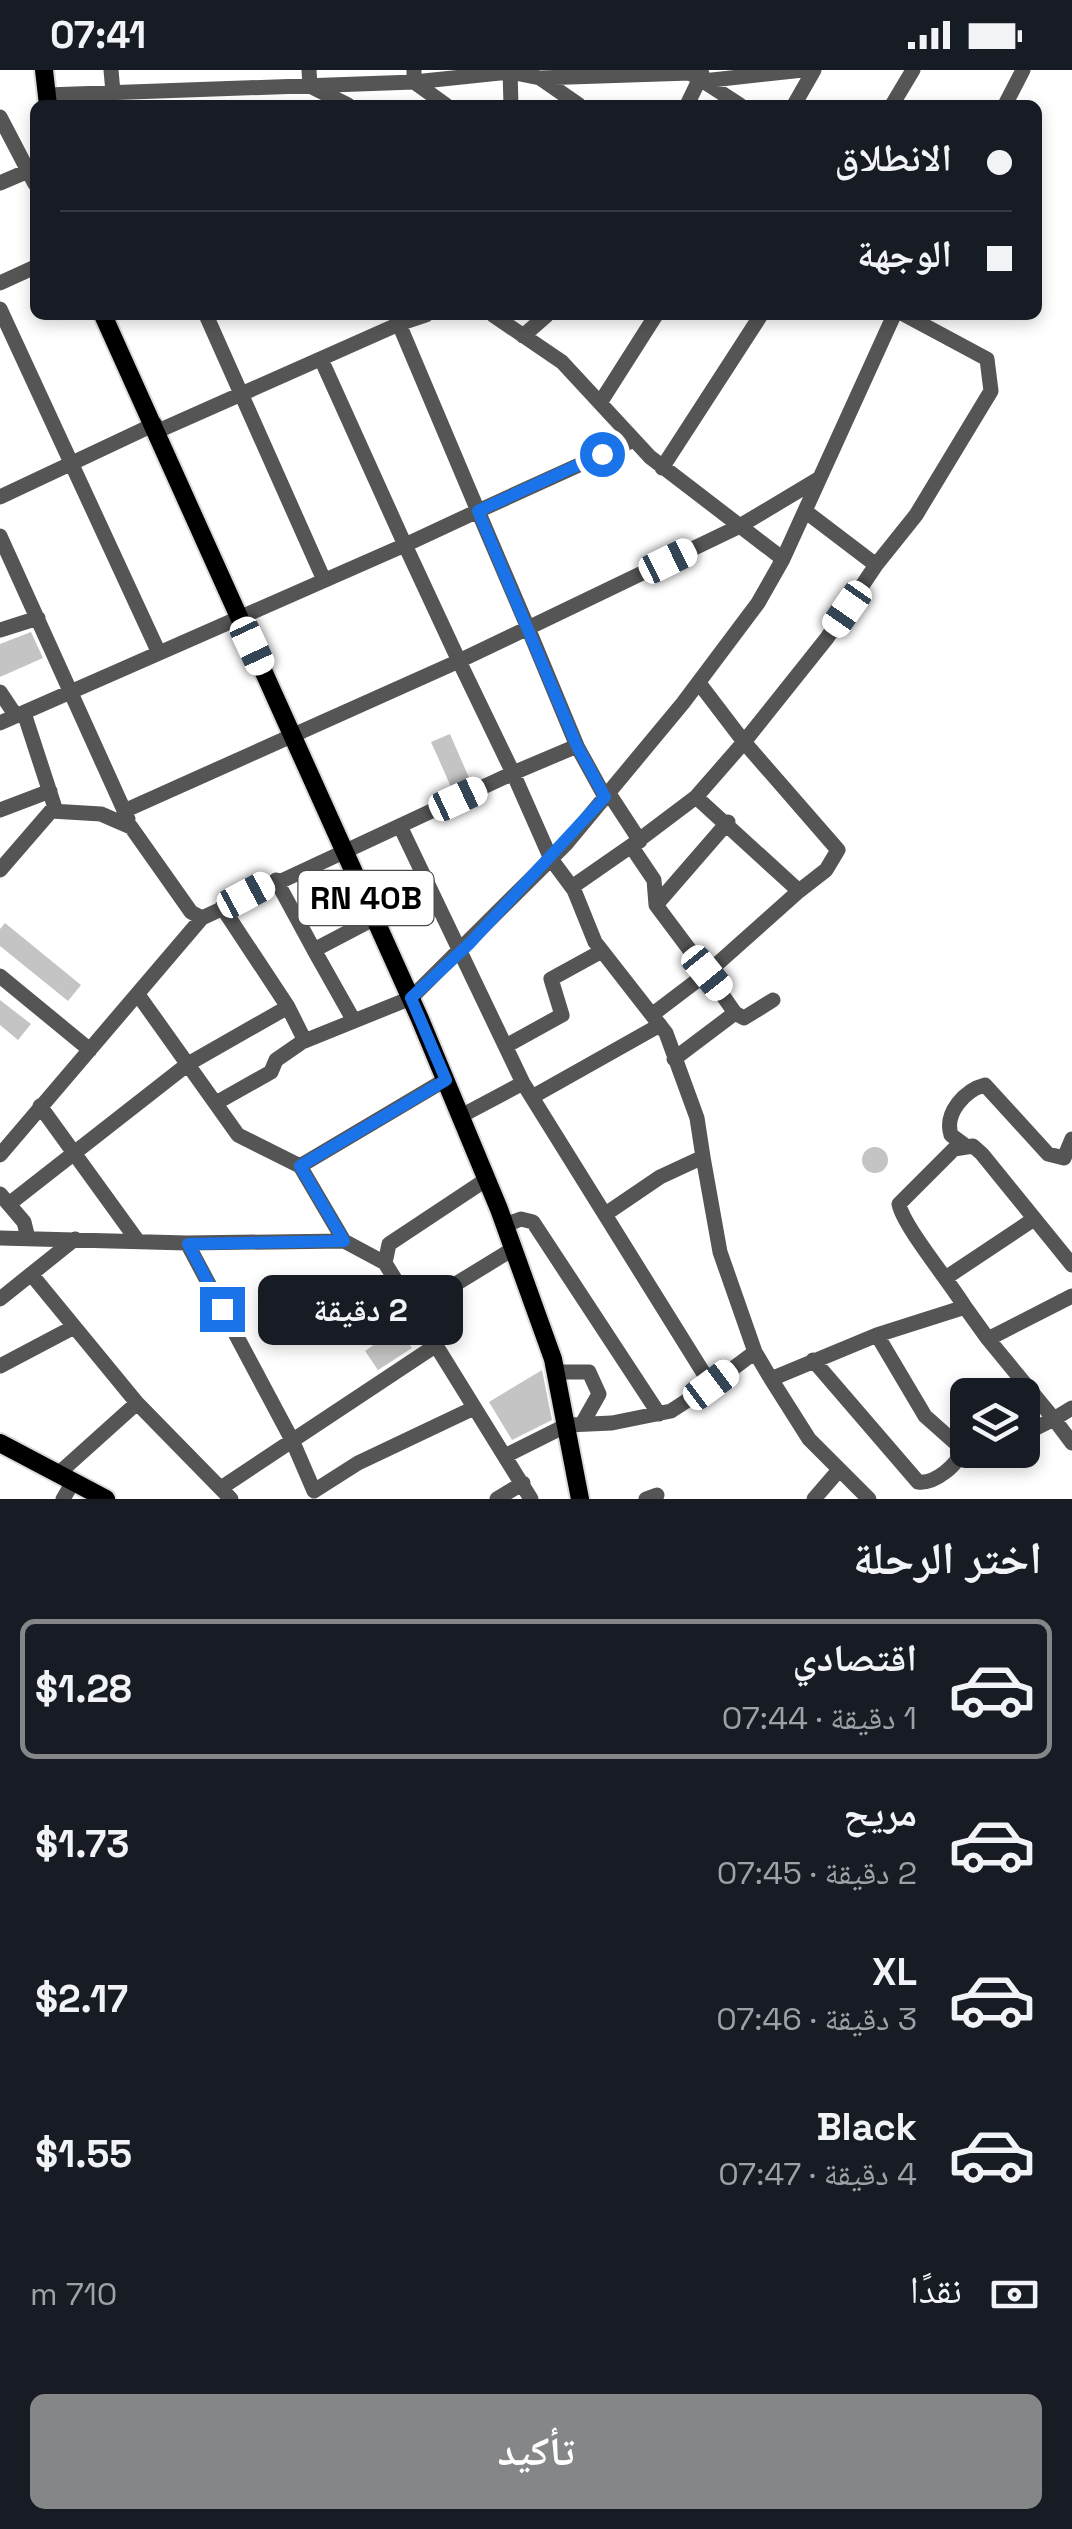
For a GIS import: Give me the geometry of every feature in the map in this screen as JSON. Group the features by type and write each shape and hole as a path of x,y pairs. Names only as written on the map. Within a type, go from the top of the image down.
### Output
{"main road":[{"path":"44,70 47,100"},
{"name":"RN 40B","path":"105,320 411,998 487,1179 574,1425 580,1499"},
{"path":"0,1442 106,1499"}],"street":[{"path":"111,70 113,92"},
{"path":"194,70 195,89"},
{"path":"47,100 113,92 195,89 213,97 414,76 510,71 540,78 602,73 702,76 795,70"},
{"path":"797,100 814,70"},
{"path":"895,100 913,70"},
{"path":"1008,100 1023,70"},
{"path":"510,71 511,100"},
{"path":"414,76 440,100"},
{"path":"690,100 702,76"},
{"path":"702,76 733,100"},
{"path":"540,78 572,100"},
{"path":"313,88 338,100"},
{"path":"0,117 30,173"},
{"path":"0,183 30,177"},
{"path":"0,283 30,268"},
{"path":"0,308 159,653"},
{"path":"208,320 324,580"},
{"path":"0,497 73,462 322,359 395,320"},
{"path":"397,320 577,746 654,880 656,905 734,1013 744,1018 773,1000"},
{"path":"500,320 562,362 662,468 784,559"},
{"path":"524,336 542,320"},
{"path":"600,404 653,320"},
{"path":"662,468 758,320"},
{"path":"216,1103 271,1072 276,1060 305,1041 411,998 551,858 607,795 699,683 784,559 892,320"},
{"path":"572,887 696,797 827,638 948,465 991,390 986,359 915,320"},
{"path":"322,359 551,858 572,887 602,951 657,1019 697,1118 720,1252 755,1352 809,1439 870,1499"},
{"path":"0,722 634,440"},
{"path":"124,811 528,628 738,527 820,478"},
{"path":"806,510 876,565"},
{"path":"0,536 131,827 191,912 202,918"},
{"path":"0,630 38,618"},
{"path":"461,1116 528,1090 657,1019 826,870 838,850 744,742 699,683"},
{"path":"0,692 20,714 56,811"},
{"path":"0,1155 202,918 276,880 577,746"},
{"path":"0,810 50,791"},
{"path":"696,797 799,890"},
{"path":"0,870 51,811 101,814 131,827"},
{"path":"656,905 728,822"},
{"path":"400,826 528,1090 711,1385"},
{"path":"276,880 354,1020"},
{"path":"222,908 288,1007 305,1041"},
{"path":"314,950 375,918"},
{"path":"506,1046 562,1015 552,979 602,951"},
{"path":"0,976 90,1050"},
{"path":"139,996 238,1135 300,1166 344,1241"},
{"path":"28,1238 24,1222 4,1199 188,1064 288,1007"},
{"path":"674,1058 727,1024 734,1013"},
{"path":"300,1166 446,1080"},
{"path":"1072,1139 1070,1156 1056,1159 985,1086 974,1088 958,1102 950,1120 951,1135 982,1154 1072,1265"},
{"path":"40,1106 137,1240"},
{"path":"966,1146 954,1149 898,1204 904,1222 947,1277 964,1307 1072,1443"},
{"path":"607,1213 660,1178 703,1157"},
{"path":"385,1263 389,1244 487,1179"},
{"path":"505,1225 521,1219 533,1222 659,1414"},
{"path":"947,1277 1034,1219"},
{"path":"0,1238 188,1244 344,1241 385,1263 531,1499"},
{"path":"0,1300 75,1239"},
{"path":"188,1244 292,1440 315,1495 358,1463 474,1408"},
{"path":"413,1310 514,1249"},
{"path":"31,1274 137,1404 226,1494 292,1440 434,1346"},
{"path":"988,1338 1072,1296"},
{"path":"771,1379 877,1335 964,1307"},
{"path":"0,1366 74,1327"},
{"path":"813,1360 918,1482 930,1482 958,1460 961,1448 925,1416 877,1335"},
{"path":"506,1456 574,1425 659,1414 711,1385 755,1352"},
{"path":"556,1372 588,1372 596,1382 599,1394 574,1425"},
{"path":"63,1499 66,1478 137,1404"},
{"path":"1040,1426 1072,1408"},
{"path":"814,1499 839,1470"},
{"path":"497,1499 523,1483"}],"building":[{"path":"31,632 43,658 0,677 0,644"},
{"path":"450,734 470,780 452,789 431,742"},
{"path":"5,923 81,985 68,1001 0,946 0,929"},
{"path":"0,1000 31,1024 18,1040 0,1025"},
{"path":"875,1147 884,1151 888,1160 884,1169 875,1173 866,1169 862,1160 866,1151"},
{"path":"398,1328 412,1348 378,1370 365,1351"},
{"path":"542,1370 552,1420 512,1440 489,1402"}],"route":[{"path":"222,1309 188,1244 344,1241 300,1166 446,1080 411,998 566,844 605,797 577,746 478,511 602,454"}]}
